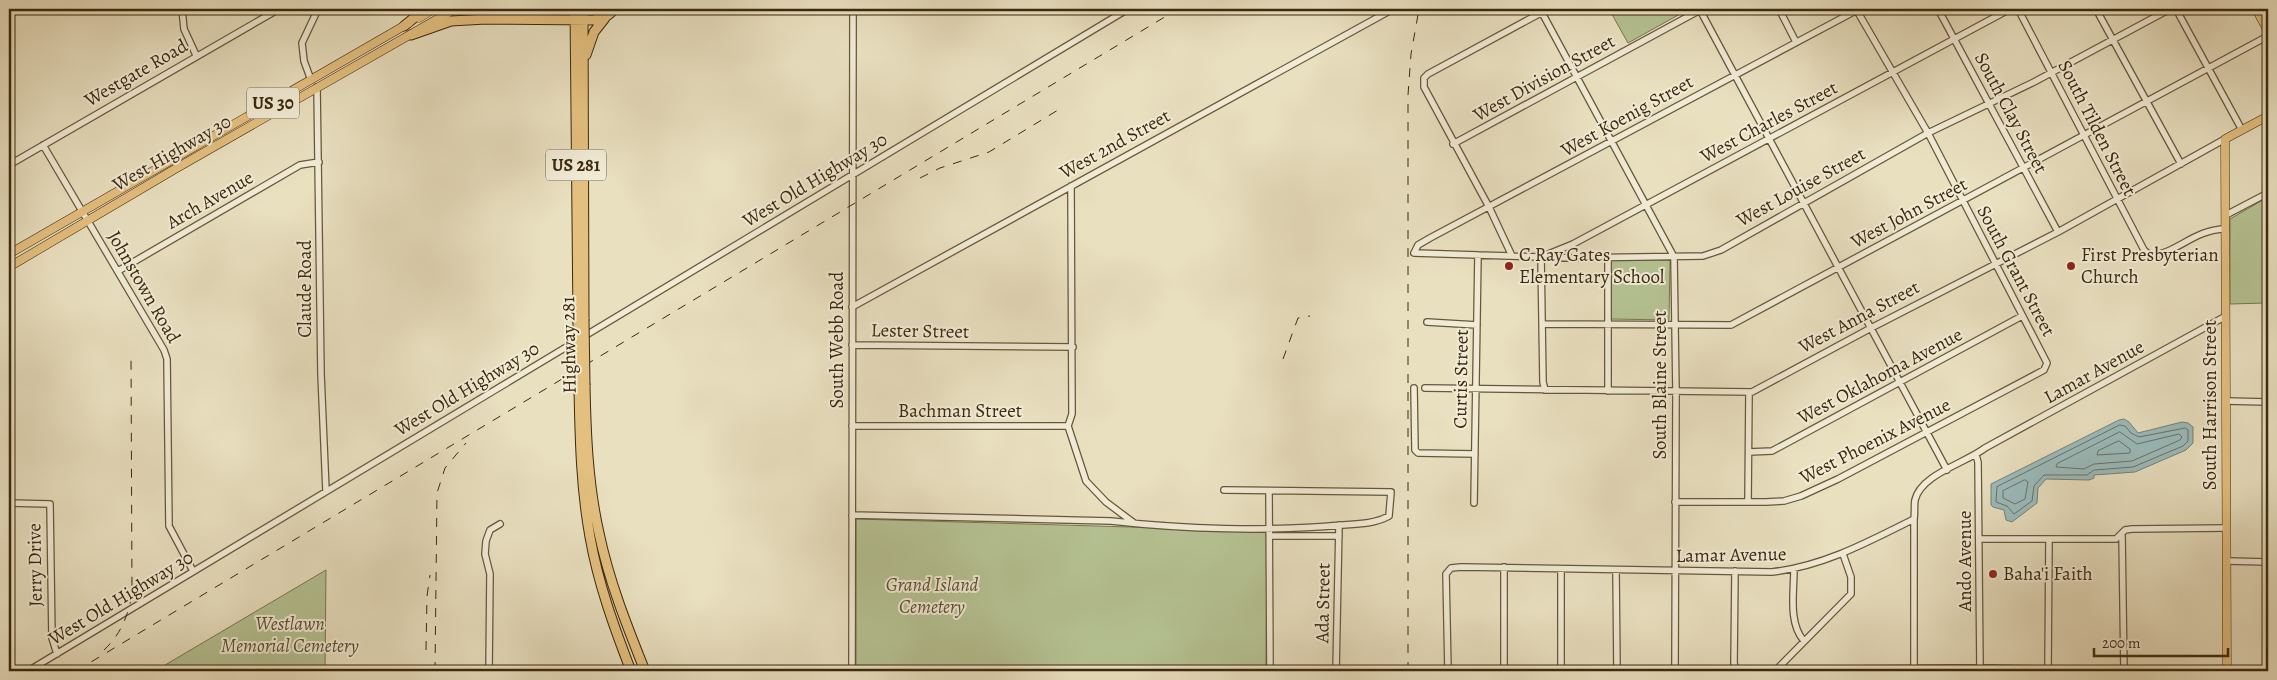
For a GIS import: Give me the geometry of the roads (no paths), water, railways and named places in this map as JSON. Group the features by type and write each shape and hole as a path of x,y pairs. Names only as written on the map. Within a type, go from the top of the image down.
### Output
{"highway":[{"path":"404,26 425,9"},
{"name":"Highway 281","path":"575,9 579,20 583,77 581,320"},
{"name":"Highway 281","path":"583,9 579,20 582,387 580,460 590,538 603,593 631,671"},
{"path":"411,35 451,21 486,19 600,19 612,12"},
{"path":"583,77 590,40 599,24 612,12"},
{"name":"Highway 281","path":"582,387 588,459 599,535 614,589 645,671"}],"main road":[{"name":"West Highway 30","path":"9,254 82,210 434,9"},
{"name":"West Highway 30","path":"9,267 305,94 455,9"},
{"path":"2256,9 2268,31"},
{"path":"318,87 317,82 320,74"},
{"path":"305,94 311,85 311,80"},
{"name":"West Anna Street","path":"2225,139 2268,116"},
{"name":"South Harrison Street","path":"2225,139 2227,671"}],"street":[{"path":"182,9 184,29 196,55"},
{"name":"Westgate Road","path":"9,165 196,55 279,9"},
{"path":"311,80 304,61 302,43 318,9"},
{"name":"South Webb Road","path":"852,671 853,9"},
{"name":"West Old Highway 30","path":"28,671 1128,9"},
{"name":"West 2nd Street","path":"852,307 1393,9"},
{"path":"1512,256 1489,207 1453,144 1424,87 1424,78 1433,71 1541,10 1548,9"},
{"path":"1701,9 1733,75 1947,470"},
{"name":"West Division Street","path":"1453,144 1701,9"},
{"path":"1779,9 1796,42"},
{"name":"West Koenig Street","path":"1414,253 1418,245 1430,238 1857,9"},
{"name":"South Grant Street","path":"1857,9 1928,133 2022,316 2044,354 2046,365"},
{"name":"South Clay Street","path":"1938,9 2058,232"},
{"name":"West Charles Street","path":"1541,257 1573,244 1647,205 2010,9"},
{"name":"South Tilden Street","path":"2018,9 2144,250 2150,255 2160,255 2198,234 2214,229 2226,229"},
{"path":"2096,9 2181,164"},
{"name":"West Louise Street","path":"1414,253 1574,258 1703,256 1721,250 1928,133 2052,72 2170,9"},
{"path":"2176,9 2242,130"},
{"name":"South Blaine Street","path":"1541,10 1674,257 1676,392 1675,671"},
{"name":"West John Street","path":"1542,324 1732,325 2268,36"},
{"name":"Claude Road","path":"318,87 321,374 326,490"},
{"name":"West Anna Street","path":"1425,388 1749,392 2058,232 2225,139"},
{"name":"Johnstown Road","path":"43,145 164,350 167,359 169,526 194,571"},
{"name":"Arch Avenue","path":"118,271 300,165 319,162"},
{"path":"1071,186 1073,347 1072,414 1068,426 1086,481 1106,502 1135,524"},
{"path":"2226,215 2268,192"},
{"path":"1573,244 1574,258"},
{"name":"Curtis Street","path":"1474,503 1478,255"},
{"path":"1541,257 1543,382 1545,390"},
{"path":"1608,258 1608,391"},
{"name":"West Oklahoma Avenue","path":"1749,452 1772,451 2022,316"},
{"name":"Lamar Avenue","path":"1448,671 1446,574 1453,568 1504,567 1772,572 1794,569 1843,554 1914,519 1915,499 1920,487 1932,477 1976,455 1985,448 2226,316"},
{"path":"1427,322 1477,325"},
{"name":"Lester Street","path":"852,345 1073,347"},
{"name":"West Phoenix Avenue","path":"1675,502 1784,501 1801,496 1838,479 2044,370 2046,365"},
{"path":"1414,388 1415,450 1421,453 1475,454"},
{"path":"1748,502 1749,392"},
{"path":"2226,401 2268,402"},
{"name":"Bachman Street","path":"852,426 1068,426"},
{"name":"Ando Avenue","path":"1976,455 1978,462 1980,539 1980,668"},
{"path":"852,515 1111,521 1135,524 1271,528 1379,522 1389,516 1391,492 1224,490"},
{"path":"1269,491 1271,528 1270,671"},
{"name":"Jerry Drive","path":"9,503 50,504 52,638 57,654"},
{"path":"1914,519 1914,669"},
{"path":"489,671 490,574 485,554 486,541 490,530 500,524"},
{"name":"Ada Street","path":"1336,671 1339,525"},
{"path":"1980,539 2116,539 2125,530 2132,529 2227,528"},
{"path":"2122,535 2124,671"},
{"path":"1270,536 1339,536"},
{"path":"1858,668 2050,670 2048,539"},
{"path":"1775,671 1851,594 1851,577 1843,554"},
{"path":"2227,561 2268,562"},
{"path":"1504,567 1504,671"},
{"path":"1561,569 1561,671"},
{"path":"1794,569 1794,622 1798,634 1804,641"},
{"path":"1616,570 1617,671"},
{"path":"1735,572 1734,663 1736,671"}],"water":[{"path":"2124,419 2138,433 2182,422 2188,423 2193,427 2193,443 2186,450 2135,472 2094,475 2094,478 2089,480 2046,479 2038,488 2037,503 2012,522 2006,520 2004,510 1991,505 1991,484"}],"railway":[{"path":"76,671 1178,9"},
{"path":"1408,671 1408,95 1411,54 1419,9"},
{"path":"920,178 940,168 989,152 1063,107"},
{"path":"1283,359 1298,318 1310,316"},
{"path":"104,650 115,638 123,624 132,594 131,352"},
{"path":"435,671 437,493 445,468 466,443"},
{"path":"426,650 427,596 430,575"}],"place":[{"name":"C Ray Gates Elementary School","path":"1509,266"},
{"name":"First Presbyterian Church","path":"2071,266"},
{"name":"Baha'i Faith","path":"1993,574"}],"park label":[{"name":"Grand Island Cemetery","path":"932,596"},
{"name":"Westlawn Memorial Cemetery","path":"290,635"}]}
